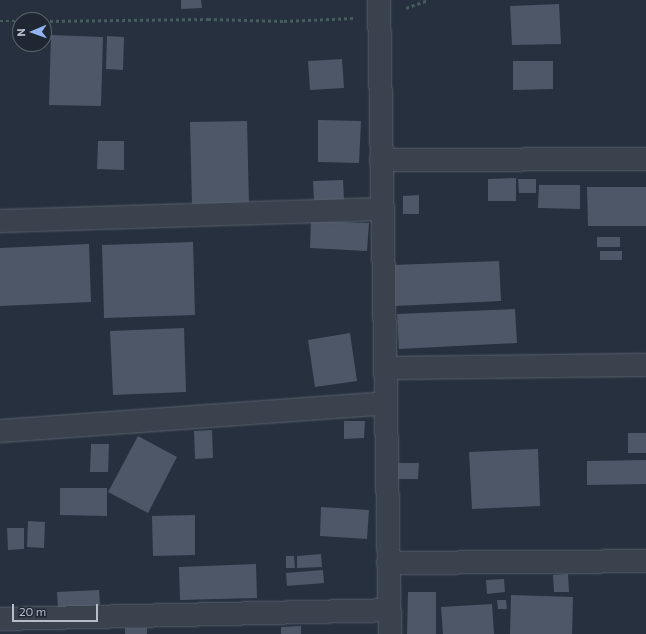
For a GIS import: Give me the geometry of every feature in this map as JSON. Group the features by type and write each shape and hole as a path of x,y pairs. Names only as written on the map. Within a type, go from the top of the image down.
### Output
{"street":[{"path":"379,8 390,634"},
{"path":"382,160 646,159"},
{"path":"0,221 382,209"},
{"path":"385,368 646,365"},
{"path":"0,431 386,403"},
{"path":"388,563 646,561"},
{"path":"0,620 389,610"}],"path":[{"path":"52,21 208,19 284,20 428,0"},
{"path":"0,21 12,21"}],"building":[{"path":"181,0 201,0 202,8 181,9"},
{"path":"559,4 561,44 512,45 510,6"},
{"path":"52,35 103,37 101,106 49,105"},
{"path":"107,36 124,37 123,70 106,69"},
{"path":"342,59 344,88 310,90 308,61"},
{"path":"513,61 553,61 553,89 513,90"},
{"path":"318,120 361,121 359,163 318,162"},
{"path":"247,121 249,205 192,206 190,122"},
{"path":"98,141 124,141 124,170 97,169"},
{"path":"516,178 516,201 488,201 488,179"},
{"path":"518,179 536,179 536,193 519,193"},
{"path":"343,180 344,200 314,201 313,181"},
{"path":"539,185 580,185 580,209 538,208"},
{"path":"587,187 646,187 646,226 588,226"},
{"path":"419,195 419,214 403,214 403,196"},
{"path":"311,221 369,223 367,251 310,248"},
{"path":"597,237 620,237 620,247 597,247"},
{"path":"193,242 195,315 104,318 102,245"},
{"path":"89,244 91,302 0,306 0,248"},
{"path":"600,251 622,251 622,260 600,260"},
{"path":"499,261 501,301 395,306 393,265"},
{"path":"515,309 517,343 399,349 397,314"},
{"path":"184,328 186,392 113,395 110,331"},
{"path":"350,333 357,381 315,387 308,340"},
{"path":"344,421 365,421 364,438 344,439"},
{"path":"212,430 213,458 195,459 194,431"},
{"path":"628,433 646,433 646,453 628,453"},
{"path":"138,436 177,457 148,513 108,492"},
{"path":"91,444 109,444 108,472 90,472"},
{"path":"538,449 540,506 472,509 469,452"},
{"path":"646,460 646,484 587,485 587,461"},
{"path":"396,463 419,463 418,479 396,479"},
{"path":"60,488 107,488 107,516 60,515"},
{"path":"321,507 369,510 367,539 320,536"},
{"path":"195,515 195,555 153,556 152,516"},
{"path":"28,521 45,522 44,548 27,547"},
{"path":"7,528 24,528 24,549 8,550"},
{"path":"321,554 322,567 297,568 297,556"},
{"path":"286,556 294,556 295,568 286,568"},
{"path":"256,564 257,598 180,600 179,567"},
{"path":"323,570 324,583 287,586 286,573"},
{"path":"568,574 569,592 554,592 553,575"},
{"path":"504,579 505,592 487,594 486,580"},
{"path":"99,590 100,605 58,608 57,592"},
{"path":"408,592 436,592 436,634 407,634"},
{"path":"511,595 573,597 572,634 510,634"},
{"path":"497,600 506,600 507,609 498,609"},
{"path":"492,604 494,634 443,634 441,607"},
{"path":"301,626 301,634 281,634 281,627"},
{"path":"125,628 147,628 147,634 125,634"}]}
